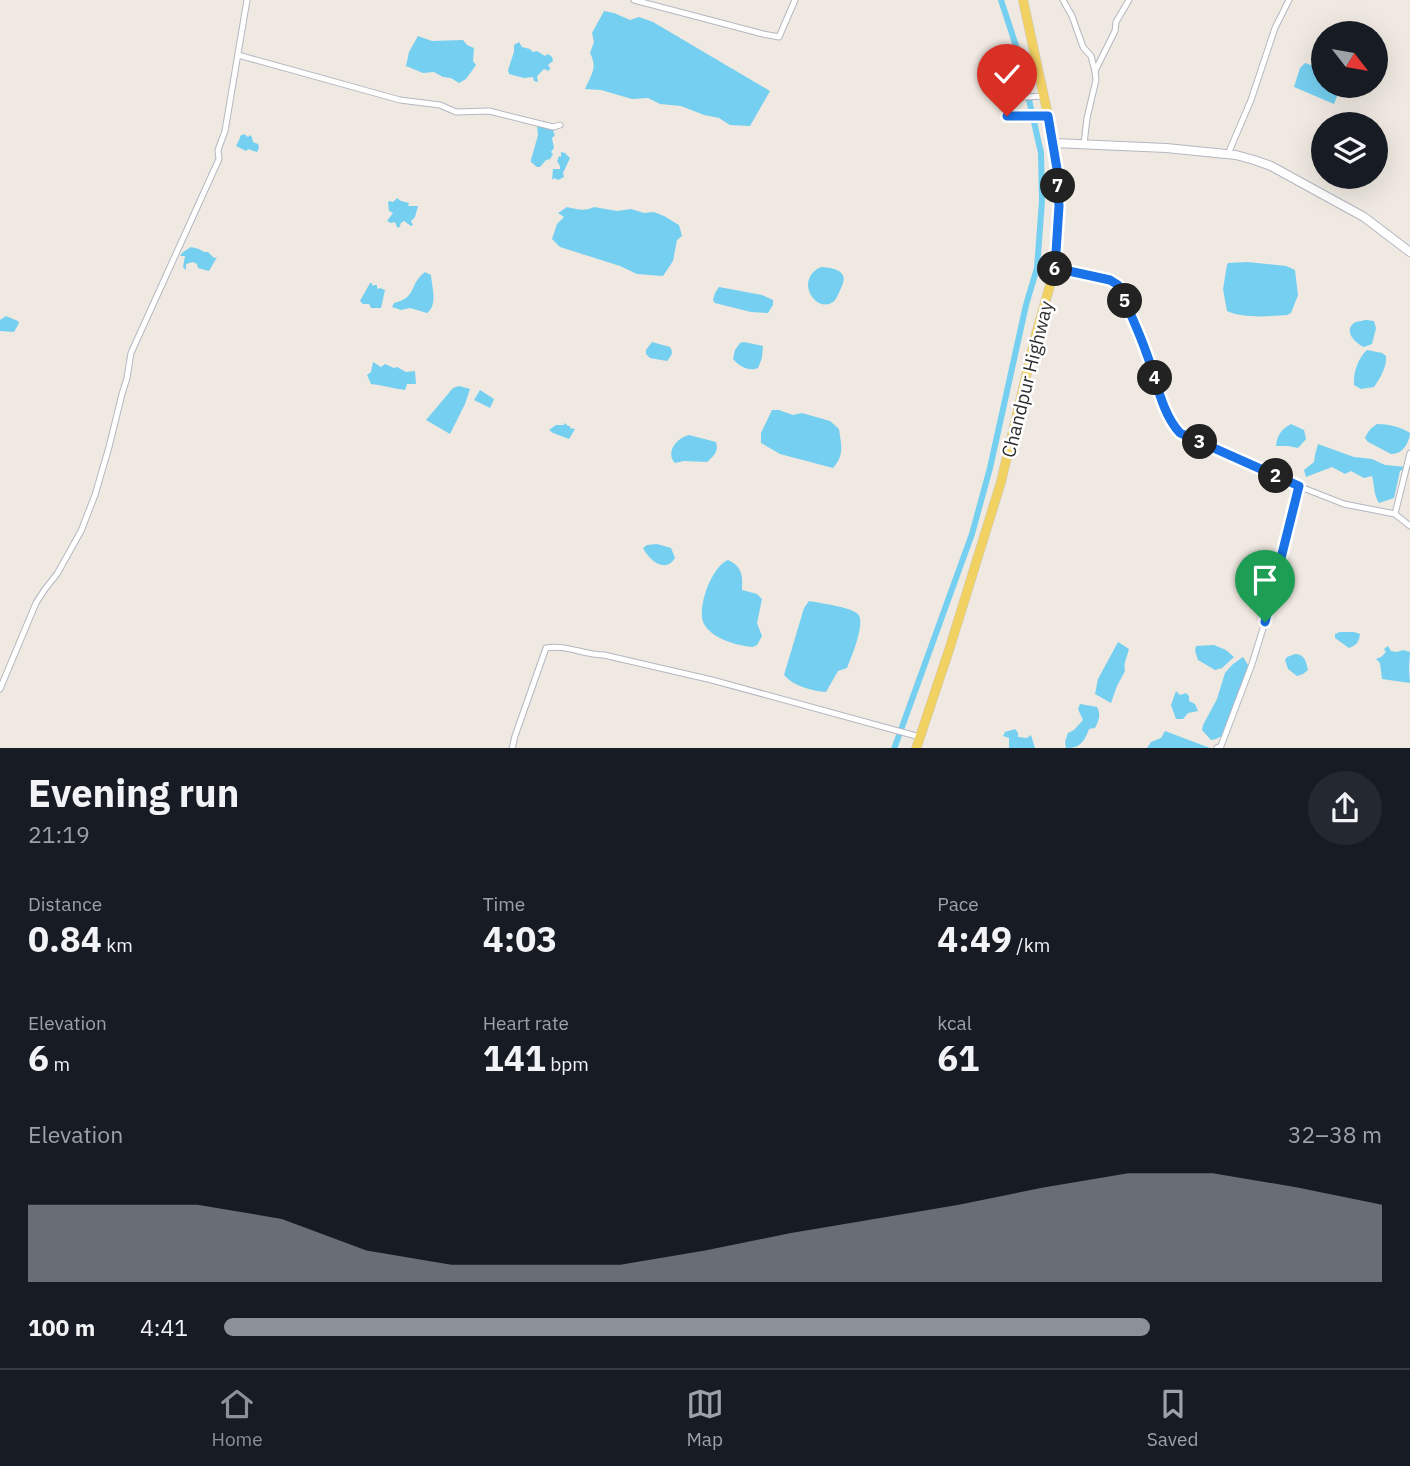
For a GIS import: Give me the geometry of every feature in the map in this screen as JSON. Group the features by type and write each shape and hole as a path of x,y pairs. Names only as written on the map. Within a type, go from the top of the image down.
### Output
{"main road":[{"name":"Chandpur Highway","path":"916,748 916,736 950,647 1001,482 1036,334 1055,268 1059,206 1054,143 1023,0"},
{"path":"1054,143 1166,148 1228,154 1254,160 1283,172 1364,217 1410,252"}],"street":[{"path":"0,689 36,603 57,574 81,531 109,447 131,354 219,159 218,150 225,131 247,0"},
{"path":"634,0 779,37 795,0"},
{"path":"1063,0 1083,47 1091,56 1095,71 1096,80 1084,144"},
{"path":"1095,71 1115,31 1116,22 1129,0"},
{"path":"1228,154 1251,100 1275,28 1289,0"},
{"path":"238,55 400,100 440,105 456,112 489,111 553,127 560,125"},
{"path":"1004,74 1039,73"},
{"path":"1006,98 1044,96"},
{"path":"1007,116 1048,116"},
{"path":"1055,268 1110,280 1118,285 1146,349 1167,415 1180,433 1343,504 1395,514 1410,526"},
{"path":"1395,514 1410,453"},
{"path":"1217,748 1221,746 1252,664 1299,486"},
{"path":"512,748 546,648 555,646 712,680 916,736"}],"water":[{"path":"604,11 630,20 639,17 653,22 770,91 750,126 730,125 719,118 681,106 660,104 648,98 632,99 601,90 585,89 594,67 590,53 594,42 592,33"},
{"path":"418,36 432,41 463,40 474,48 473,61 476,65 466,79 459,83 434,72 423,73 406,66 409,52"},
{"path":"519,42 522,47 533,52 552,57 553,61 548,65 549,71 544,69 537,76 538,82 534,81 533,77 524,78 509,74 514,45"},
{"path":"1305,63 1311,65 1311,94 1294,87 1300,68"},
{"path":"1320,98 1336,98 1334,104"},
{"path":"537,125 555,130 552,138 553,154 540,167 531,162 538,135"},
{"path":"244,134 248,137 250,135 253,142 258,144 257,152 236,146 240,136"},
{"path":"561,152 570,158 563,173 564,177 552,180 553,169 560,169 557,161"},
{"path":"397,198 409,203 408,206 418,206 411,221 413,225 404,221 399,228 395,222 387,221 393,213 389,211 388,202"},
{"path":"567,207 584,210 594,207 617,211 631,209 664,216 679,225 682,236 677,240 673,261 663,276 637,274 560,247 552,239 557,224 564,217 558,213"},
{"path":"191,247 217,257 209,271 198,268 193,262 186,264 186,270 183,267 185,256 180,256"},
{"path":"1247,262 1286,266 1295,270 1298,295 1291,313 1257,316 1227,311 1223,289 1227,265"},
{"path":"821,267 836,270 844,278 836,298 826,304 814,299 808,287 813,272"},
{"path":"425,272 431,275 434,296 430,310 427,313 392,307 410,294 416,281"},
{"path":"370,283 372,286 377,285 377,289 385,290 381,308 371,308 369,304 360,301"},
{"path":"719,287 762,295 773,300 773,305 768,313 751,312 715,303 713,300"},
{"path":"6,316 19,323 14,332 0,331 0,320"},
{"path":"1374,321 1376,328 1372,344 1364,347 1354,340 1350,330 1354,323"},
{"path":"652,342 670,347 672,353 667,361 650,358 646,354"},
{"path":"744,342 763,346 758,368 744,368 733,359 735,350"},
{"path":"1367,350 1386,356 1385,364 1374,387 1361,389 1354,385 1354,376 1359,361"},
{"path":"373,362 381,367 385,364 406,372 415,371 416,384 407,384 405,390 371,384 367,375 371,372"},
{"path":"459,386 470,389 450,434 426,420 453,388"},
{"path":"480,390 494,399 490,408 474,400"},
{"path":"772,410 793,415 802,413 830,421 839,429 841,454 833,468 780,454 761,443 761,433"},
{"path":"565,423 575,429 569,439 549,430 556,425"},
{"path":"1291,424 1304,430 1306,439 1298,448 1276,446 1280,433"},
{"path":"1377,424 1394,426 1410,433 1405,447 1391,454 1368,442 1366,436"},
{"path":"689,435 716,442 715,453 707,462 675,463 672,459 674,446"},
{"path":"1318,444 1354,457 1372,459 1385,465 1407,467 1400,471 1394,498 1379,503 1372,476 1364,478 1351,471 1345,474 1332,467 1306,477 1304,470 1314,462"},
{"path":"657,544 671,548 675,558 671,563 658,564 643,548"},
{"path":"728,560 741,572 742,590 757,594 762,599 757,623 762,636 753,647 719,638 704,624 702,608 707,588 716,570"},
{"path":"809,601 849,609 860,618 857,641 847,668 838,671 826,692 803,687 784,675 804,608"},
{"path":"1335,634 1360,634 1358,642 1349,648 1335,638"},
{"path":"1118,642 1129,649 1125,671 1111,703 1095,694 1098,679"},
{"path":"1214,645 1234,657 1222,668 1215,670 1198,660 1195,651 1196,646"},
{"path":"1388,646 1391,651 1410,652 1410,683 1382,679 1380,663 1376,659 1386,652 1384,649"},
{"path":"1295,654 1303,657 1308,670 1297,676 1288,669 1285,660"},
{"path":"1243,657 1248,665 1243,683 1222,736 1211,740 1202,730 1203,725 1217,699 1225,673"},
{"path":"1176,691 1180,695 1186,693 1198,711 1188,713 1183,719 1176,719 1171,705"},
{"path":"1080,704 1097,707 1098,720 1095,728 1089,729 1081,743 1066,748 1068,733 1083,720 1078,709"},
{"path":"1015,729 1018,737 1027,738 1031,735 1035,748 1009,748 1009,738 1003,736 1005,732"},
{"path":"1165,731 1210,748 1147,748 1151,742 1161,738"}],"waterway":[{"path":"894,748 972,534 1037,268 1042,201 1041,153 1019,55 1001,0"}],"route":[{"path":"1007,116 1048,116 1054,143 1059,206 1055,268 1110,280 1118,285 1146,349 1167,415 1174,427 1180,433 1299,486 1265,622"}]}
